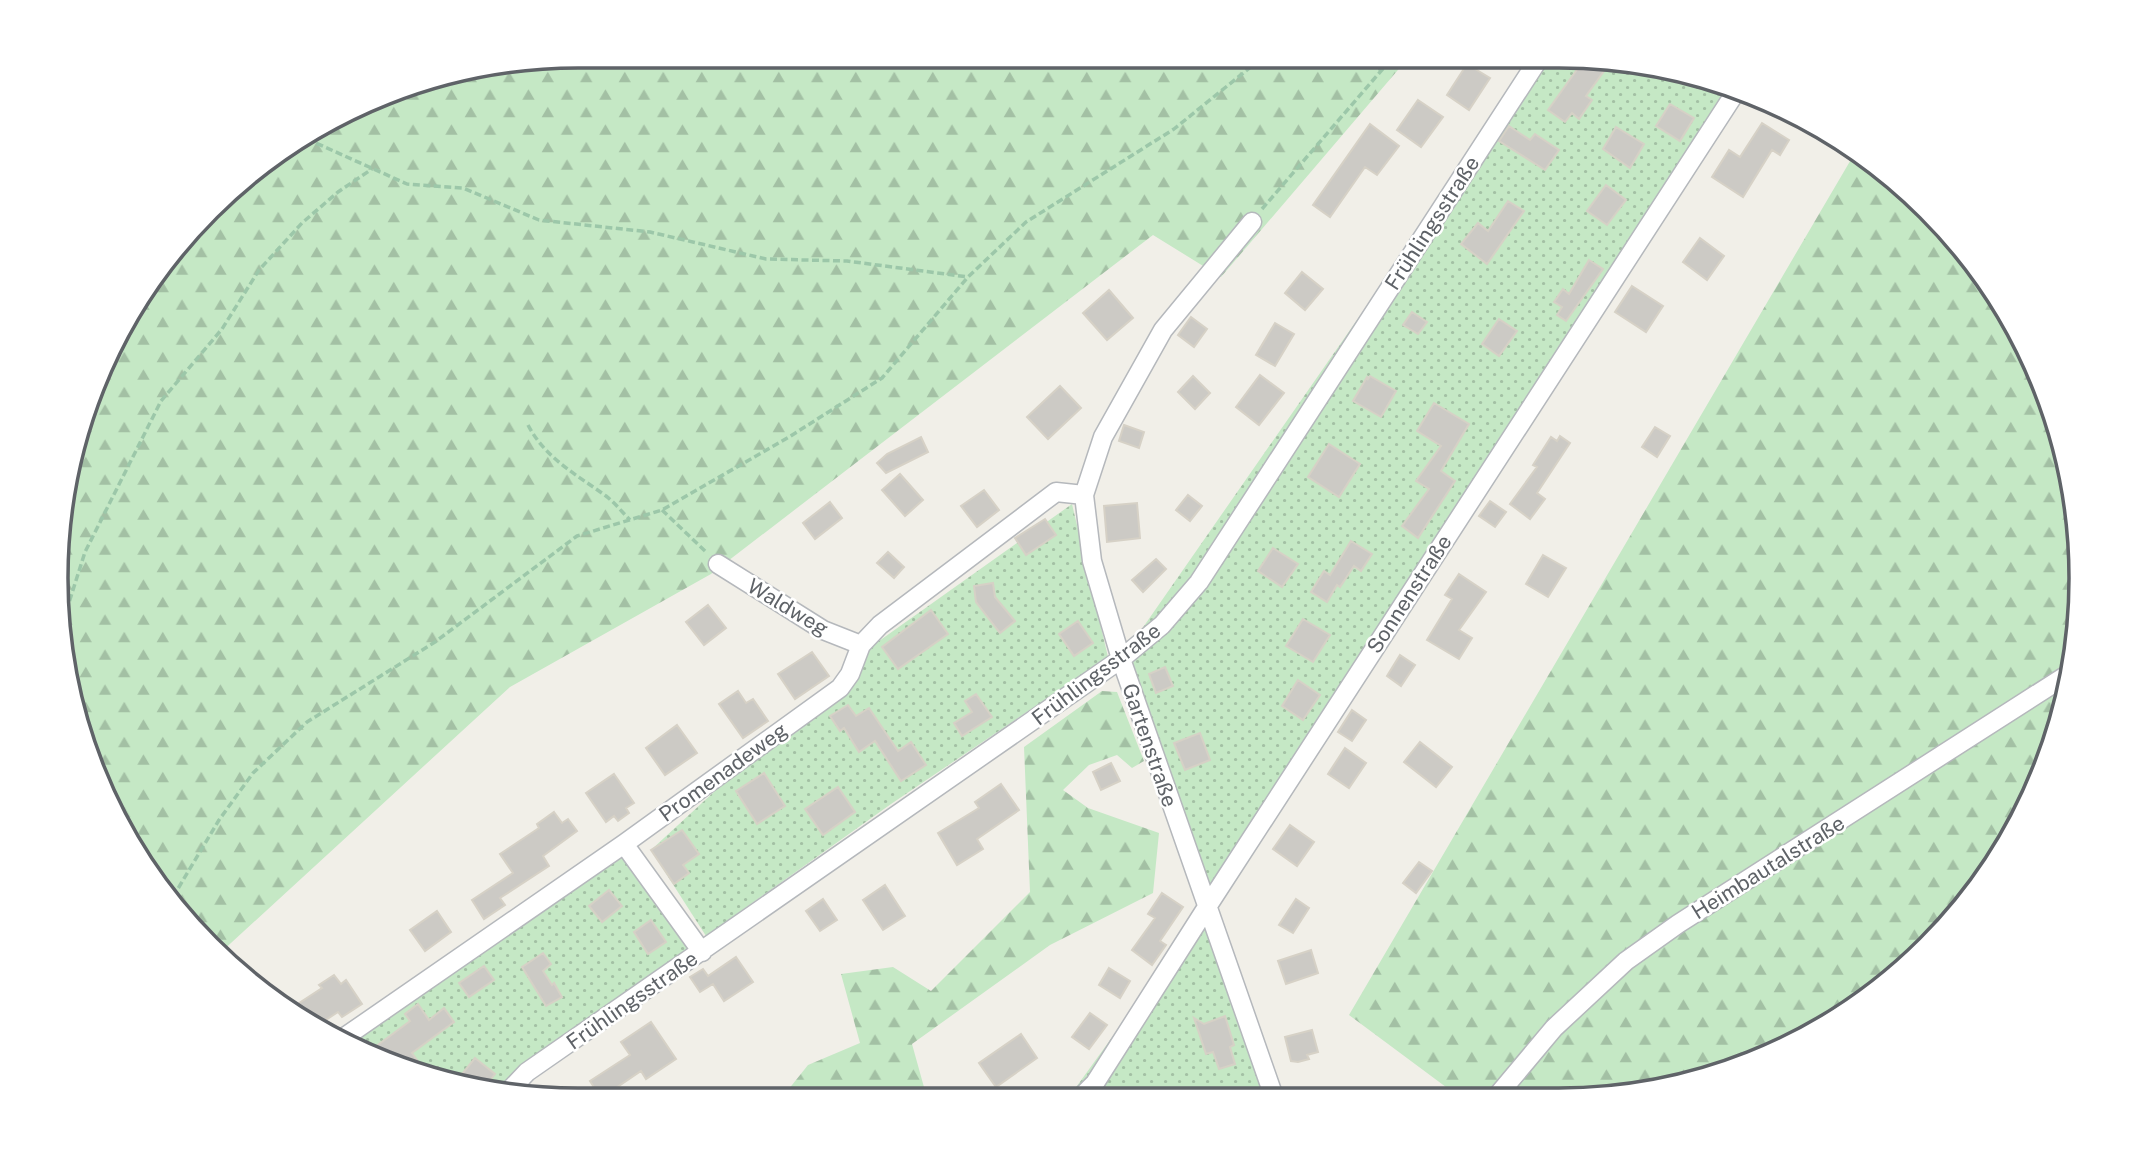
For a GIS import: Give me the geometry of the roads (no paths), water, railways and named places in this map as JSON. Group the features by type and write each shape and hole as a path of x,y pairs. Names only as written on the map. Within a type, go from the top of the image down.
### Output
{"street":[{"name":"Frühlingsstraße","path":"516,1084 527,1072 1121,659 1163,625 1199,582 1533,68"},
{"name":"Sonnenstraße","path":"1090,1088 1732,98"},
{"name":"Gartenstraße","path":"1252,222 1163,330 1103,437 1084,495 1092,561 1121,659 1271,1088"},
{"name":"Promenadeweg","path":"351,1034 624,844 840,688 850,674 861,645 880,625 1056,492 1084,495"},
{"name":"Waldweg","path":"718,564 823,630 861,645"},
{"name":"Heimbautalstraße","path":"1504,1088 1554,1028 1626,961 1678,924 2058,681"},
{"path":"624,844 702,952"}]}
